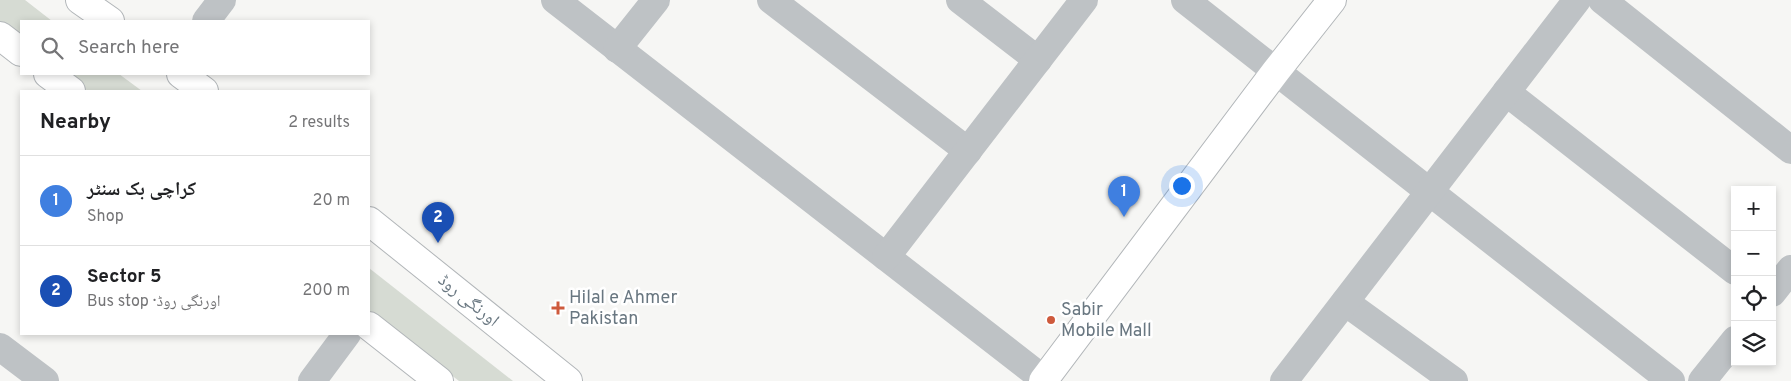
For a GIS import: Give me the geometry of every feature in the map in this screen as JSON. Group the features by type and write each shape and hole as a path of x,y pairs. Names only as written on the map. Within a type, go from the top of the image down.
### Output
{"main road":[{"path":"80,0 109,20"},
{"path":"1045,381 1276,71 1332,0"},
{"path":"0,36 20,51"},
{"path":"49,75 70,90"},
{"path":"182,75 203,90"},
{"name":"اورنگی روڈ","path":"370,222 568,381"},
{"path":"370,327 439,381"}],"street":[{"path":"207,20 222,0"},
{"path":"555,0 1045,381"},
{"path":"617,49 656,0"},
{"path":"771,0 968,150"},
{"path":"960,0 1038,60"},
{"path":"886,257 1084,0"},
{"path":"1185,0 1671,381"},
{"path":"1284,381 1577,0"},
{"path":"1602,0 1791,150"},
{"path":"1506,92 1731,268"},
{"path":"1776,287 1791,269"},
{"path":"1345,302 1454,381"},
{"path":"312,381 346,335"},
{"path":"1702,381 1731,345"},
{"path":"0,347 45,381"}],"shaded area":[{"path":"0,0 25,0 51,20 20,20 20,38 0,23"},
{"path":"66,75 120,75 141,90 87,90"},
{"path":"370,269 513,381 459,381 370,312"}],"place":[{"name":"کراچی بک سنٹر","path":"1124,217"},
{"name":"Sector 5","path":"438,243"},
{"name":"Hilal e Ahmer Pakistan","path":"558,308"},
{"name":"Sabir Mobile Mall","path":"1051,320"}]}
